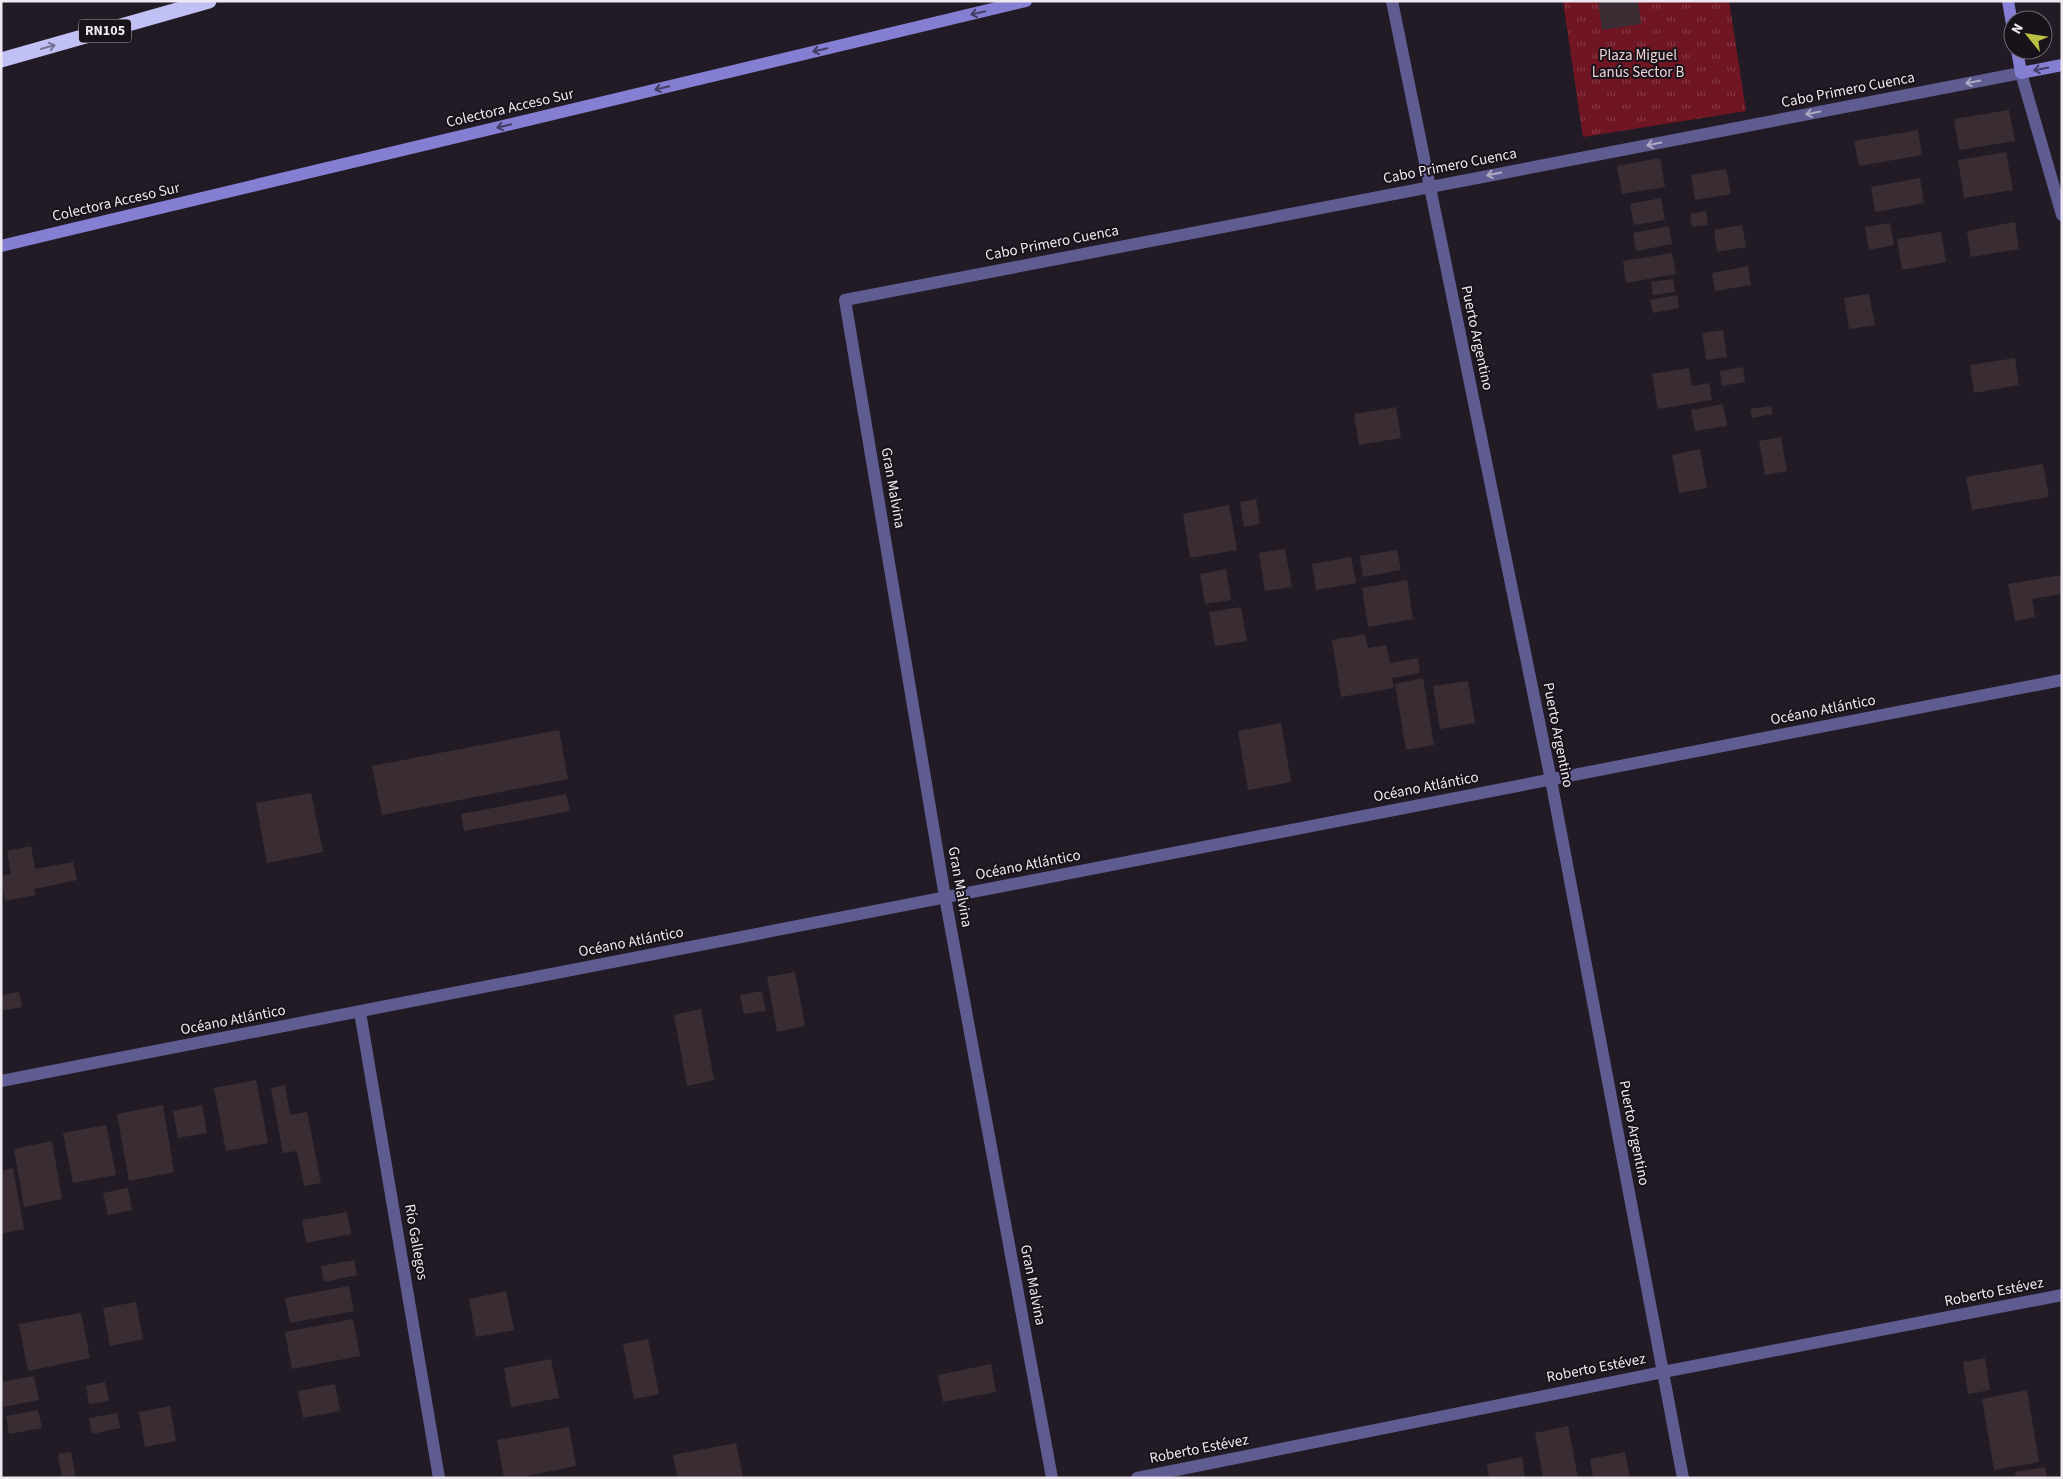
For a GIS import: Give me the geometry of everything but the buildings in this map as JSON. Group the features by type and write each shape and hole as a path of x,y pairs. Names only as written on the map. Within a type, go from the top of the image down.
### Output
{"highway":[{"name":"RN105","path":"1,60 209,1"}],"main road":[{"name":"Colectora Acceso Sur","path":"1,246 1026,1"},
{"path":"2019,60 2021,73"},
{"name":"Cabo Primero Cuenca","path":"2021,73 2062,65"}],"street":[{"name":"Puerto Argentino","path":"1392,1 1551,780 1683,1478"},
{"name":"Cabo Primero Cuenca","path":"845,300 2021,73"},
{"path":"2021,73 2062,215"},
{"name":"Gran Malvina","path":"845,300 945,897 1052,1478"},
{"name":"Océano Atlántico","path":"1,1081 2062,680"},
{"name":"Río Gallegos","path":"360,1012 439,1478"},
{"name":"Roberto Estévez","path":"1137,1478 1663,1372 2062,1295"}],"green space":[{"name":"Plaza Miguel Lanús Sector B","path":"1563,1 1729,1 1746,111 1583,137"}]}
